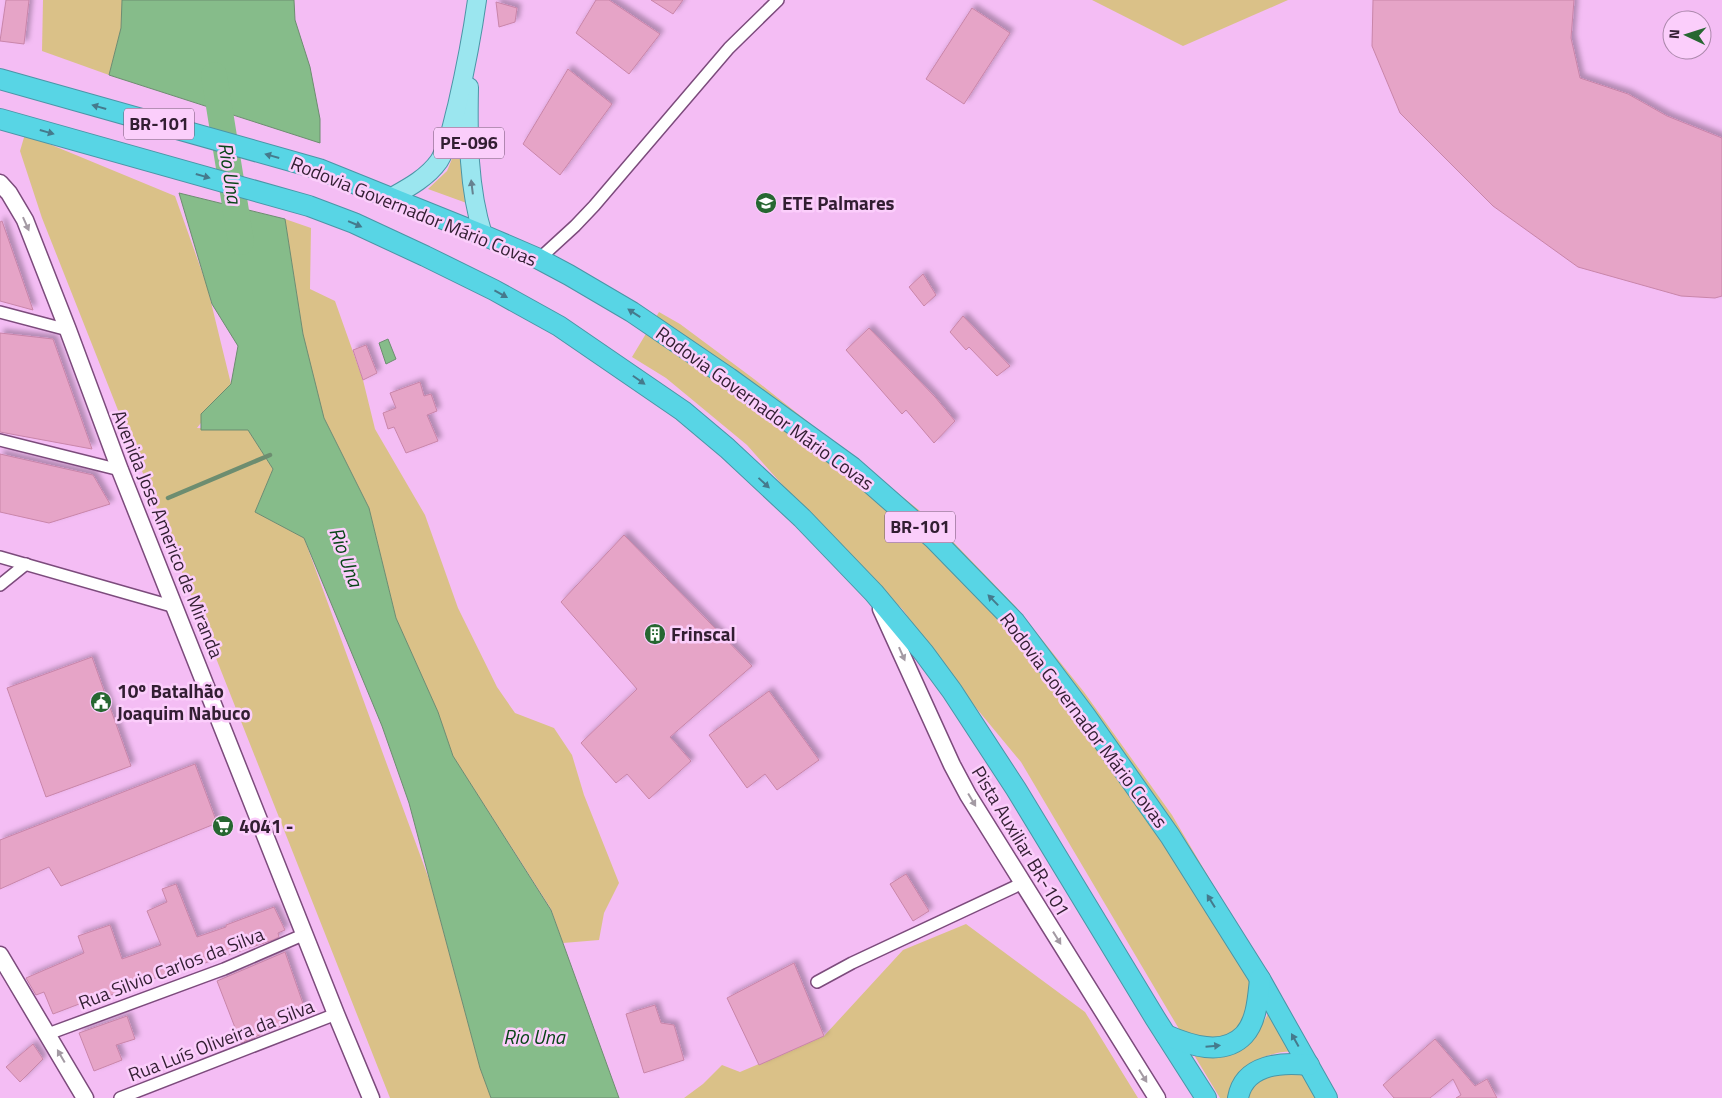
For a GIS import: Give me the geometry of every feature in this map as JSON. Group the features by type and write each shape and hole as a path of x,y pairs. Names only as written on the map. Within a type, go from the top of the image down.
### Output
{"highway":[{"name":"Rodovia Governador Mário Covas","path":"0,79 319,169 483,234 569,274 632,312 729,378 852,467 934,539 1015,622 1170,836 1260,979 1327,1098"},
{"name":"Rodovia Governador Mário Covas","path":"0,119 309,206 354,223 494,290 559,326 684,411 802,518 874,593 924,652 1016,789 1206,1098"},
{"path":"1166,1035 1184,1043 1202,1047 1216,1047 1234,1042 1245,1034 1257,1008 1260,979"},
{"path":"1238,1098 1246,1081 1254,1073 1270,1065 1309,1065"}],"main road":[{"name":"PE-096","path":"477,0 470,50 468,101 471,174 476,210 483,234"},
{"name":"PE-096","path":"390,198 414,185 430,172 440,159 448,140 470,50"},
{"name":"Avenida Jose Americo de Miranda","path":"0,183 9,193 25,220 120,470 371,1098"},
{"name":"Pista Auxiliar BR-101","path":"874,593 952,765 973,803 1157,1098"},
{"path":"0,955 85,1098"}],"street":[{"path":"539,260 594,206 730,48 778,0"},
{"path":"0,312 68,330"},
{"path":"0,440 120,470"},
{"path":"0,557 175,607"},
{"path":"0,584 26,564"},
{"path":"817,982 852,963 1023,883"},
{"name":"Rua Silvio Carlos da Silva","path":"48,1034 224,969 306,934"},
{"name":"Rua Luís Oliveira da Silva","path":"120,1098 336,1014"}],"shaded area":[{"path":"43,0 122,0 121,28 109,75 42,51"},
{"path":"1092,0 1288,0 1183,46"},
{"path":"462,123 472,205 428,189 447,171 456,149"},
{"path":"25,134 175,196 207,286 231,384 197,428 248,430 273,469 255,512 304,538 430,882 480,1068 491,1098 390,1098 42,218 20,151"},
{"path":"285,219 311,228 310,289 335,301 363,380 375,429 425,515 458,608 497,687 515,713 554,728 572,755 584,795 619,883 604,913 599,940 563,943 551,909 453,756 438,712 396,618 369,508 324,418 303,334"},
{"path":"659,312 680,324 754,379 934,522 1016,607 1084,692 1172,815 1232,917 1269,1004 1228,1043 1182,1034 1021,762 953,680 903,610 811,517 747,445 666,378 632,357"},
{"path":"966,924 1085,1012 1138,1098 684,1098 703,1084 722,1065 740,1072 824,1036 903,950"},
{"path":"1273,1005 1295,1052 1278,1053 1254,1062 1247,1070 1232,1098 1220,1098 1185,1040 1249,1038 1264,1021"},
{"path":"1287,1056 1337,1098 1239,1098"}],"water":[{"path":"122,0 294,0 295,20 310,67 320,119 320,143 109,75 121,28"},
{"name":"Rio Una","path":"179,193 285,219 303,334 324,418 369,508 396,618 438,712 453,756 551,910 619,1098 491,1098 480,1068 409,803 382,726 304,538 255,512 273,469 248,430 201,430 201,414 231,384 238,346 212,304"},
{"path":"388,339 396,359 386,364 379,343"}],"building":[{"path":"6,0 29,0 24,44 0,41"},
{"path":"596,0 609,0 660,34 629,74 576,33"},
{"path":"651,0 683,0 673,14"},
{"path":"1373,0 1574,0 1571,38 1580,78 1628,94 1667,116 1722,138 1722,296 1715,298 1681,296 1578,267 1493,206 1400,113 1372,46"},
{"path":"496,2 517,8 515,22 499,27"},
{"path":"972,8 1010,33 964,104 926,79"},
{"path":"568,69 612,104 560,175 523,144"},
{"path":"2,221 33,310 0,301 0,222"},
{"path":"923,274 936,295 924,306 909,287"},
{"path":"963,316 1010,366 997,376 969,347 966,350 950,332"},
{"path":"869,328 935,397 955,421 934,443 906,410 902,414 846,350"},
{"path":"0,333 53,339 92,449 0,432"},
{"path":"366,345 377,373 363,380 353,350"},
{"path":"420,382 424,396 431,394 437,411 427,415 438,441 406,453 394,427 388,429 383,413 396,408 390,393"},
{"path":"0,454 93,475 110,504 49,523 0,512"},
{"name":"Frinscal","path":"624,535 752,666 670,737 691,761 649,799 627,774 616,783 581,743 637,689 561,602"},
{"path":"92,657 131,766 46,797 7,688"},
{"path":"769,691 819,760 777,790 765,774 747,788 709,735"},
{"path":"195,764 217,823 61,886 49,867 0,889 0,840"},
{"path":"906,874 929,911 913,921 890,884"},
{"path":"176,884 197,937 274,907 285,930 278,933 279,937 273,940 172,974 171,972 101,999 100,996 53,1014 44,992 36,995 26,978 84,953 78,936 110,925 122,959 161,945 147,911 167,902 162,889"},
{"path":"285,952 307,1015 241,1043 217,981"},
{"path":"794,963 824,1036 759,1065 727,998"},
{"path":"655,1005 661,1023 674,1025 684,1060 644,1073 626,1014"},
{"path":"127,1016 135,1039 116,1045 122,1060 94,1071 79,1033"},
{"path":"1435,1039 1475,1086 1487,1079 1497,1098 1456,1098 1461,1095 1453,1079 1430,1098 1394,1098 1383,1085"},
{"path":"33,1044 43,1059 20,1082 6,1067"}],"waterway":[{"name":"Rio Una","path":"214,75 241,242"},
{"path":"168,498 270,455"}],"place":[{"name":"ETE Palmares","path":"766,203"},
{"name":"Frinscal","path":"655,634"},
{"name":"10º Batalhão Joaquim Nabuco","path":"101,702"},
{"name":"4041 -","path":"223,826"}]}
